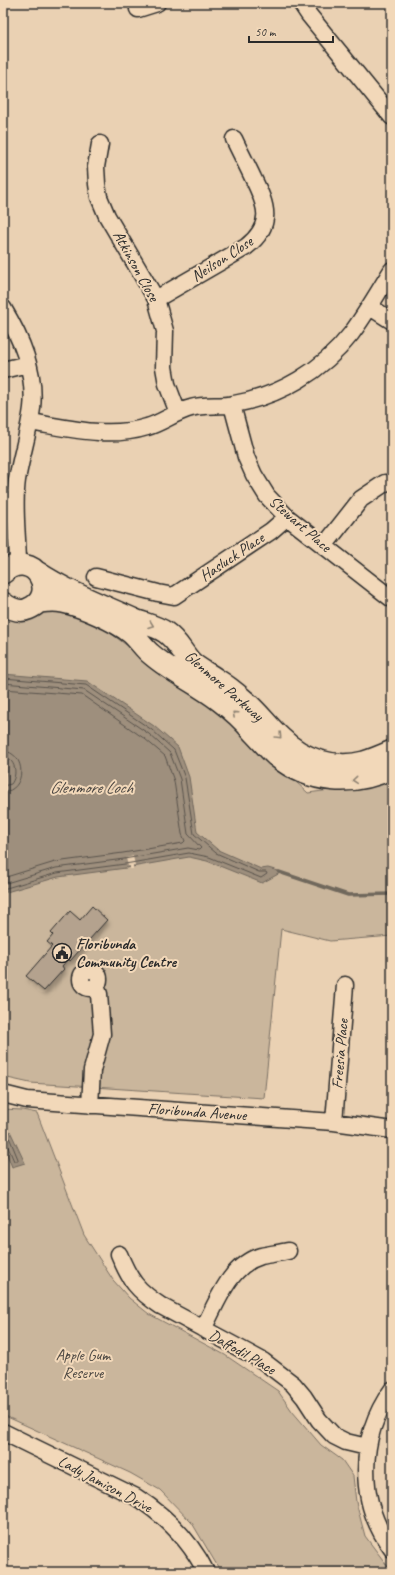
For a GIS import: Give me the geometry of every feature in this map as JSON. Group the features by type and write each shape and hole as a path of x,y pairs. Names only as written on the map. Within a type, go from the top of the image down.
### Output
{"main road":[{"path":"5,606 16,610 25,610 39,602 42,595 44,587 42,578 19,570"},
{"name":"Glenmore Parkway","path":"19,570 47,579 80,596 138,621 151,624 165,632 174,639 195,665 225,684 246,702 285,742 301,754 323,762 346,765 364,762 392,751"},
{"name":"Glenmore Parkway","path":"39,602 63,602 103,617 122,627 137,639 152,656 205,690 227,707 246,724 276,756 302,771 325,779 352,781 370,778 392,768"}],"street":[{"path":"138,9 157,3"},
{"path":"301,3 309,15 392,117"},
{"name":"Neilson Close","path":"156,299 246,246 261,230 266,217 265,204 234,139"},
{"name":"Atkinson Close","path":"100,144 96,172 101,202 156,299 165,331 164,366 167,384 178,413"},
{"path":"30,422 101,432 120,432 148,427 178,413 196,407 232,405 278,391 308,374 328,358 344,342 370,307 392,270"},
{"path":"370,307 392,321"},
{"path":"3,308 17,332 28,364 32,393 30,422 25,439 17,481 16,499 19,570"},
{"path":"3,370 28,364"},
{"name":"Stewart Place","path":"232,405 243,447 254,475 267,496 287,517 392,599"},
{"path":"324,546 361,499 386,483"},
{"name":"Hasluck Place","path":"96,577 174,596 271,531 287,517"},
{"name":"Freesia Place","path":"334,1122 345,985"},
{"path":"90,1105 92,1070 102,1034 99,994 96,986"},
{"name":"Floribunda Avenue","path":"3,1094 27,1100 334,1122 392,1130"},
{"path":"203,1329 227,1282 239,1269 261,1256 288,1251"},
{"name":"Daffodil Place","path":"119,1254 127,1273 141,1292 161,1306 263,1361 286,1378 299,1391 319,1420 334,1436 346,1442 367,1447"},
{"path":"392,1390 376,1418 367,1447 366,1473 370,1504 381,1532 392,1549"},
{"name":"Lady Jamison Drive","path":"3,1432 136,1497 147,1504 165,1518 180,1533 196,1554 206,1572"}],"green space":[{"path":"49,607 97,623 213,705 308,793 373,784 392,778 392,936 330,941 281,929 264,1098 30,1083 3,1077 3,616 33,617"},
{"name":"Apple Gum Reserve","path":"3,1109 22,1110 37,1113 84,1235 113,1280 129,1298 149,1314 225,1355 278,1391 292,1411 321,1445 342,1460 353,1476 356,1502 365,1536 392,1572 221,1572 192,1523 160,1490 130,1473 3,1415"}],"water":[{"name":"Glenmore Loch","path":"3,674 87,681 154,726 178,747 189,777 197,832 218,850 261,869 268,868 282,872 262,883 207,861 189,857 126,868 58,877 3,893 3,779 6,775 5,766 3,765"},
{"path":"10,1131 25,1163 12,1167 3,1144 3,1134"}],"pier":[{"path":"133,856 135,865 133,865 133,869 130,869 126,858"}],"building":[{"name":"Floribunda Community Centre","path":"92,906 107,920 70,961 68,959 62,966 64,969 44,991 26,976 52,946 47,942 53,935 51,933 70,911 80,920"}],"waterway":[{"path":"279,872 348,895 392,894"}],"place":[{"name":"Floribunda Community Centre","path":"62,953"}]}
